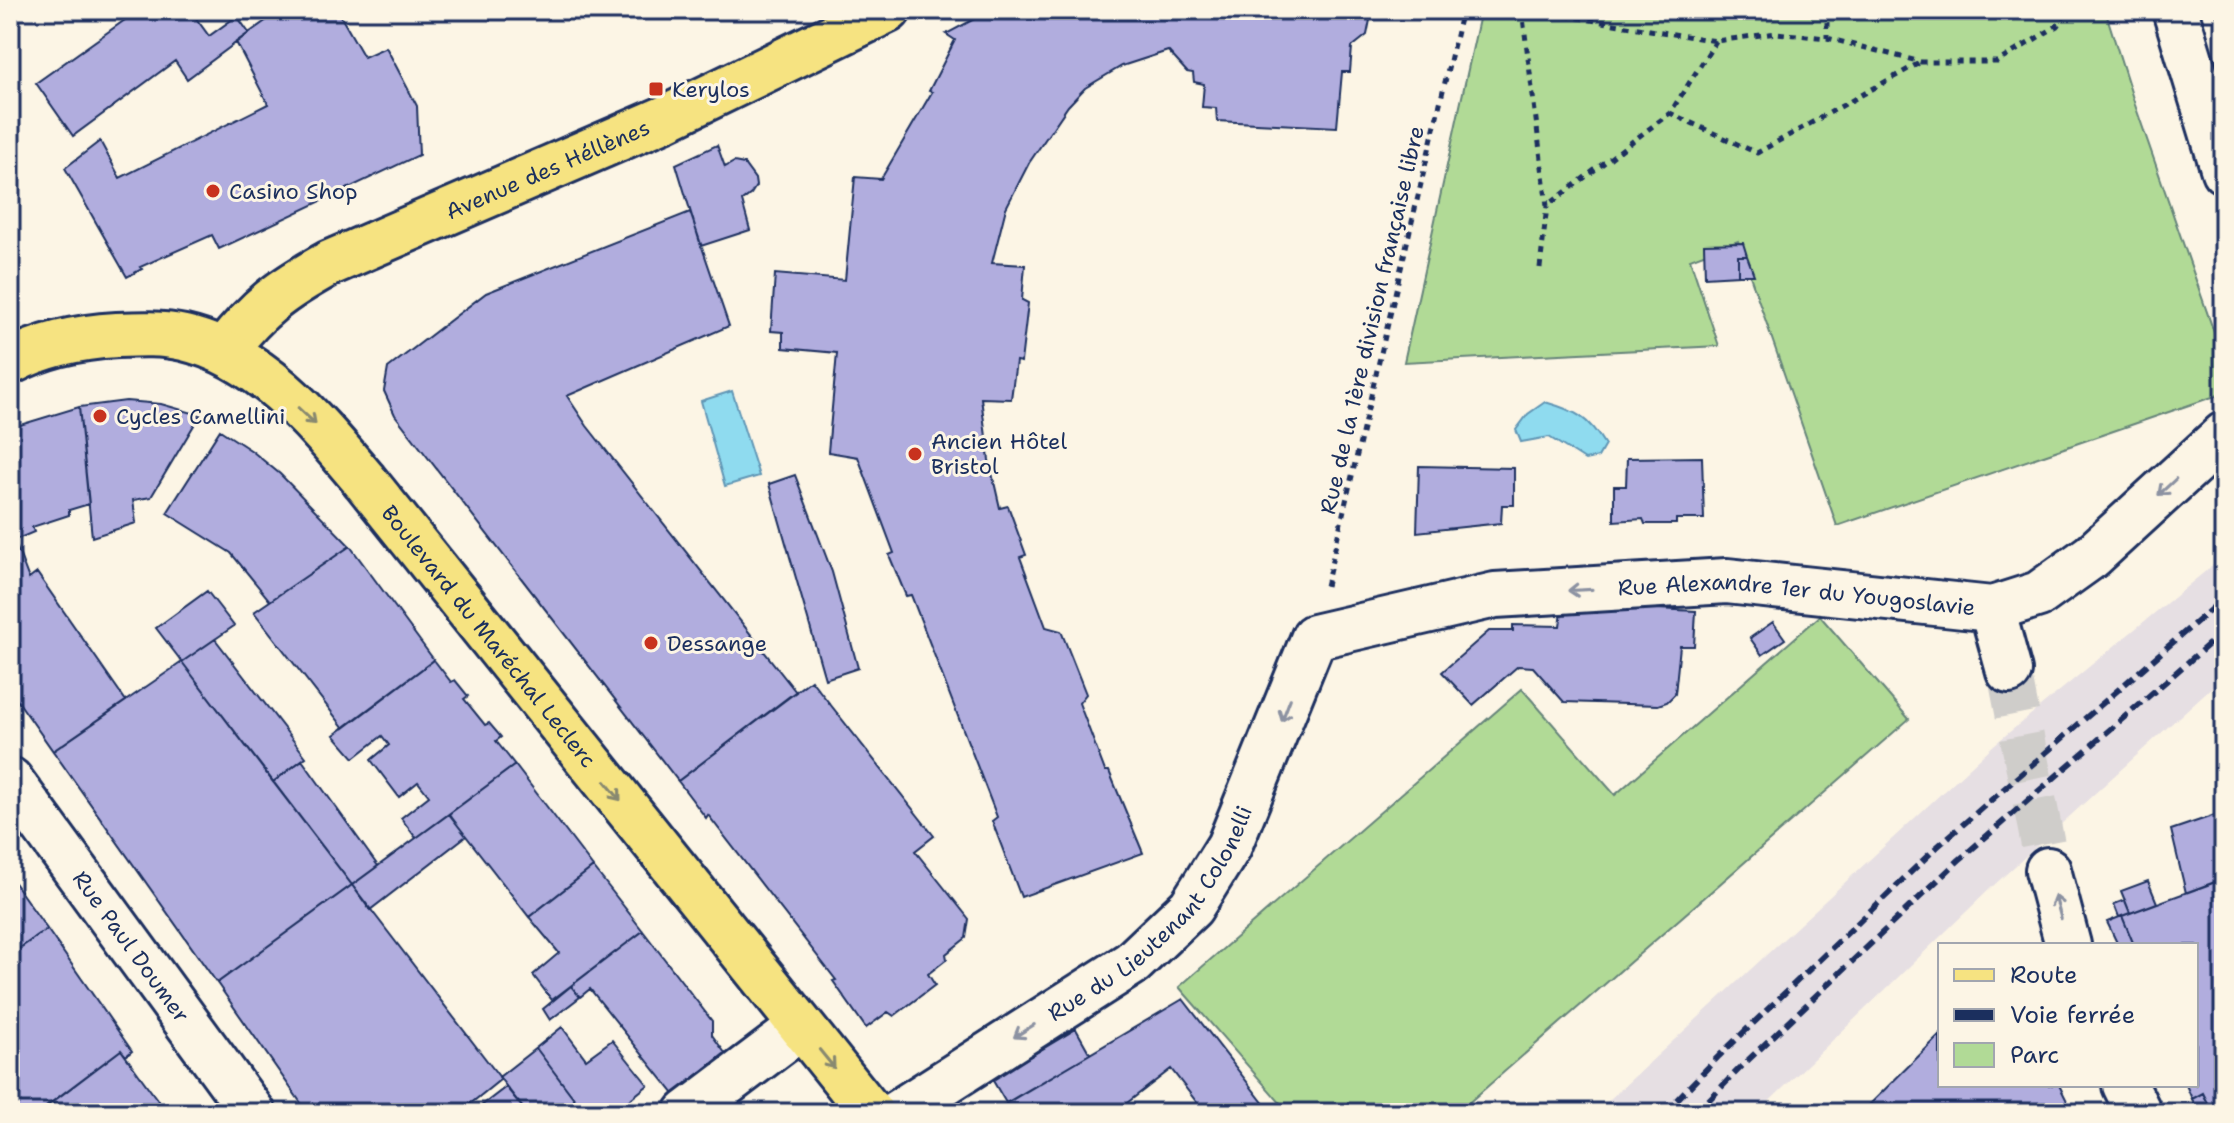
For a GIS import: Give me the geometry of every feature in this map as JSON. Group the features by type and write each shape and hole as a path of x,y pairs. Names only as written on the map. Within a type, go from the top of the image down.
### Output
{"main road":[{"name":"Avenue des Héllènes","path":"224,351 247,322 283,289 330,263 666,118 841,21 888,10"},
{"name":"Boulevard du Maréchal Leclerc","path":"10,362 32,350 95,336 144,334 183,338 224,351 273,384 319,427 871,1113"}],"street":[{"path":"2175,10 2224,171"},
{"name":"Rue Alexandre 1er du Yougoslavie","path":"1314,637 1495,595 1727,581 1992,609 2039,594 2092,556 2224,435"},
{"path":"1992,609 2009,671"},
{"name":"Rue du Lieutenant Colonelli","path":"897,1113 1132,963 1191,907 1229,846 1314,637"},
{"name":"Rue Paul Doumer","path":"10,780 253,1113"},
{"path":"2048,870 2067,943"},
{"path":"687,1113 801,1027"},
{"path":"2126,1087 2139,1113"}],"path":[{"name":"Rue de la 1ère division française libre","path":"1314,637 1462,10"},
{"path":"1522,10 1547,206 1540,268"},
{"path":"1530,10 1716,41 1776,33 1827,38 1921,62 1997,62 2057,26 2069,10"},
{"path":"1827,10 1827,38"},
{"path":"1547,206 1670,113 1716,41"},
{"path":"1670,113 1757,153 1921,62"}],"shaded area":[{"path":"2224,556 2224,676 1993,886 1757,1113 1595,1113 1995,744"}],"green space":[{"path":"1492,10 2105,10 2224,361 2224,393 1837,526 1738,241 1690,259 1719,346 1404,362 1479,19"},
{"path":"1820,616 1909,719 1457,1113 1289,1113 1179,987 1522,689 1615,795"}],"water":[{"path":"732,391 759,476 725,486 701,401"},
{"path":"1545,402 1573,412 1587,421 1605,445 1598,457 1585,460 1549,437 1521,442 1516,430 1528,414"}],"building":[{"path":"139,10 190,10 209,36 237,16 249,33 187,79 175,61 73,136 36,83"},
{"path":"281,10 337,10 364,57 386,47 417,106 419,155 219,249 212,235 140,267 142,269 127,277 65,168 100,141 120,178 268,104 236,42"},
{"name":"Ancien Hôtel Bristol","path":"991,10 1372,10 1367,35 1352,47 1350,72 1342,72 1337,127 1217,121 1216,108 1202,107 1204,84 1194,82 1193,73 1187,72 1168,51 1122,66 1085,88 1068,106 1029,163 1006,208 992,263 1025,265 1022,300 1028,303 1021,362 1016,361 1011,399 981,398 989,460 1000,508 1008,506 1026,555 1020,557 1046,627 1061,631 1086,694 1079,703 1105,771 1109,771 1143,853 1021,897 992,821 997,817 911,595 906,596 889,555 894,553 858,457 828,452 837,353 783,348 783,332 771,331 775,274 845,280 855,177 881,179 932,92 929,91 955,40 946,34"},
{"path":"2215,10 2224,10 2224,39"},
{"path":"717,145 725,167 734,162 744,164 755,179 756,186 742,201 750,230 701,246 676,164"},
{"path":"690,212 729,326 567,396 587,426 796,692 678,781 395,415 384,391 388,368 486,293"},
{"path":"1743,243 1747,256 1738,256 1738,275 1705,277 1704,244"},
{"path":"1738,256 1747,256 1754,275 1738,275"},
{"path":"126,401 161,404 200,415 151,497 133,500 136,523 92,537 79,407"},
{"path":"79,407 89,504 69,510 69,515 32,527 34,532 15,540 10,528 10,428"},
{"path":"220,430 280,474 350,546 270,601 231,553 167,513"},
{"path":"1702,457 1704,519 1676,519 1676,524 1645,524 1643,519 1614,521 1614,486 1626,486 1627,458"},
{"path":"1419,466 1514,468 1514,505 1502,505 1501,523 1417,532"},
{"path":"795,475 832,572 858,668 825,679 769,484"},
{"path":"350,546 434,660 344,728 254,612"},
{"path":"17,548 29,579 37,573 126,701 53,751 10,690 10,551"},
{"path":"207,591 234,626 182,662 156,628"},
{"path":"1597,606 1696,611 1694,646 1680,646 1675,694 1667,702 1658,705 1564,702 1533,667 1518,666 1473,705 1442,672 1489,631 1513,631 1513,625 1560,626 1562,611 1597,613"},
{"path":"1773,622 1785,639 1762,655 1750,638"},
{"path":"215,639 306,757 273,782 182,662"},
{"path":"434,660 451,682 455,680 468,696 464,699 485,725 489,723 501,737 496,741 515,765 416,838 401,818 429,796 418,782 399,797 371,760 389,745 382,736 354,758 334,735"},
{"path":"182,662 352,885 217,983 53,751"},
{"path":"811,680 934,836 915,851 969,919 966,938 928,974 935,985 894,1016 888,1012 866,1028 833,981 836,980 678,781"},
{"path":"302,760 378,866 352,885 273,782"},
{"path":"515,765 593,867 529,917 449,814"},
{"path":"2224,812 2224,879 2186,893 2171,830"},
{"path":"449,814 466,836 370,910 352,885"},
{"path":"593,867 643,931 552,1000 533,975 559,953 529,917"},
{"path":"10,877 47,929 10,955"},
{"path":"2223,879 2224,1113 2212,1113 2203,1093 2192,1099 2187,1087 2198,1087 2198,943 2133,943 2122,916"},
{"path":"2148,881 2157,903 2130,913 2121,891"},
{"path":"352,885 501,1079 459,1113 308,1113 217,983"},
{"path":"2125,900 2130,913 2119,917 2114,904"},
{"path":"2122,916 2133,943 2117,943 2107,922"},
{"path":"47,929 132,1051 126,1056 121,1050 38,1113 10,1113 10,955"},
{"path":"643,931 712,1021 712,1035 725,1053 674,1094 590,989 580,997 571,986"},
{"path":"571,986 580,997 550,1020 543,1009"},
{"path":"1183,999 1271,1113 1205,1113 1171,1069 1114,1113 990,1113"},
{"path":"562,1027 586,1059 612,1040 648,1085 613,1113 585,1113 536,1048"},
{"path":"1076,1029 1090,1054 1006,1103 992,1079"},
{"path":"1938,1037 1938,1087 2060,1087 2071,1109 2063,1113 1861,1113"},
{"path":"536,1048 585,1113 527,1113 499,1077"},
{"path":"121,1050 167,1113 60,1113 52,1102"},
{"path":"506,1087 527,1113 472,1113"},
{"path":"2203,1093 2213,1113 2199,1113 2192,1099"}],"tunnel":[{"path":"2009,671 2048,870"}],"railway":[{"path":"1664,1113 1719,1056 1937,847 2224,598"},
{"path":"1696,1113 1959,860 2224,631"}],"place":[{"name":"Kerylos","path":"656,89"},
{"name":"Casino Shop","path":"213,191"},
{"name":"Cycles Camellini","path":"100,416"},
{"name":"Ancien Hôtel Bristol","path":"915,454"},
{"name":"Dessange","path":"651,643"}]}
